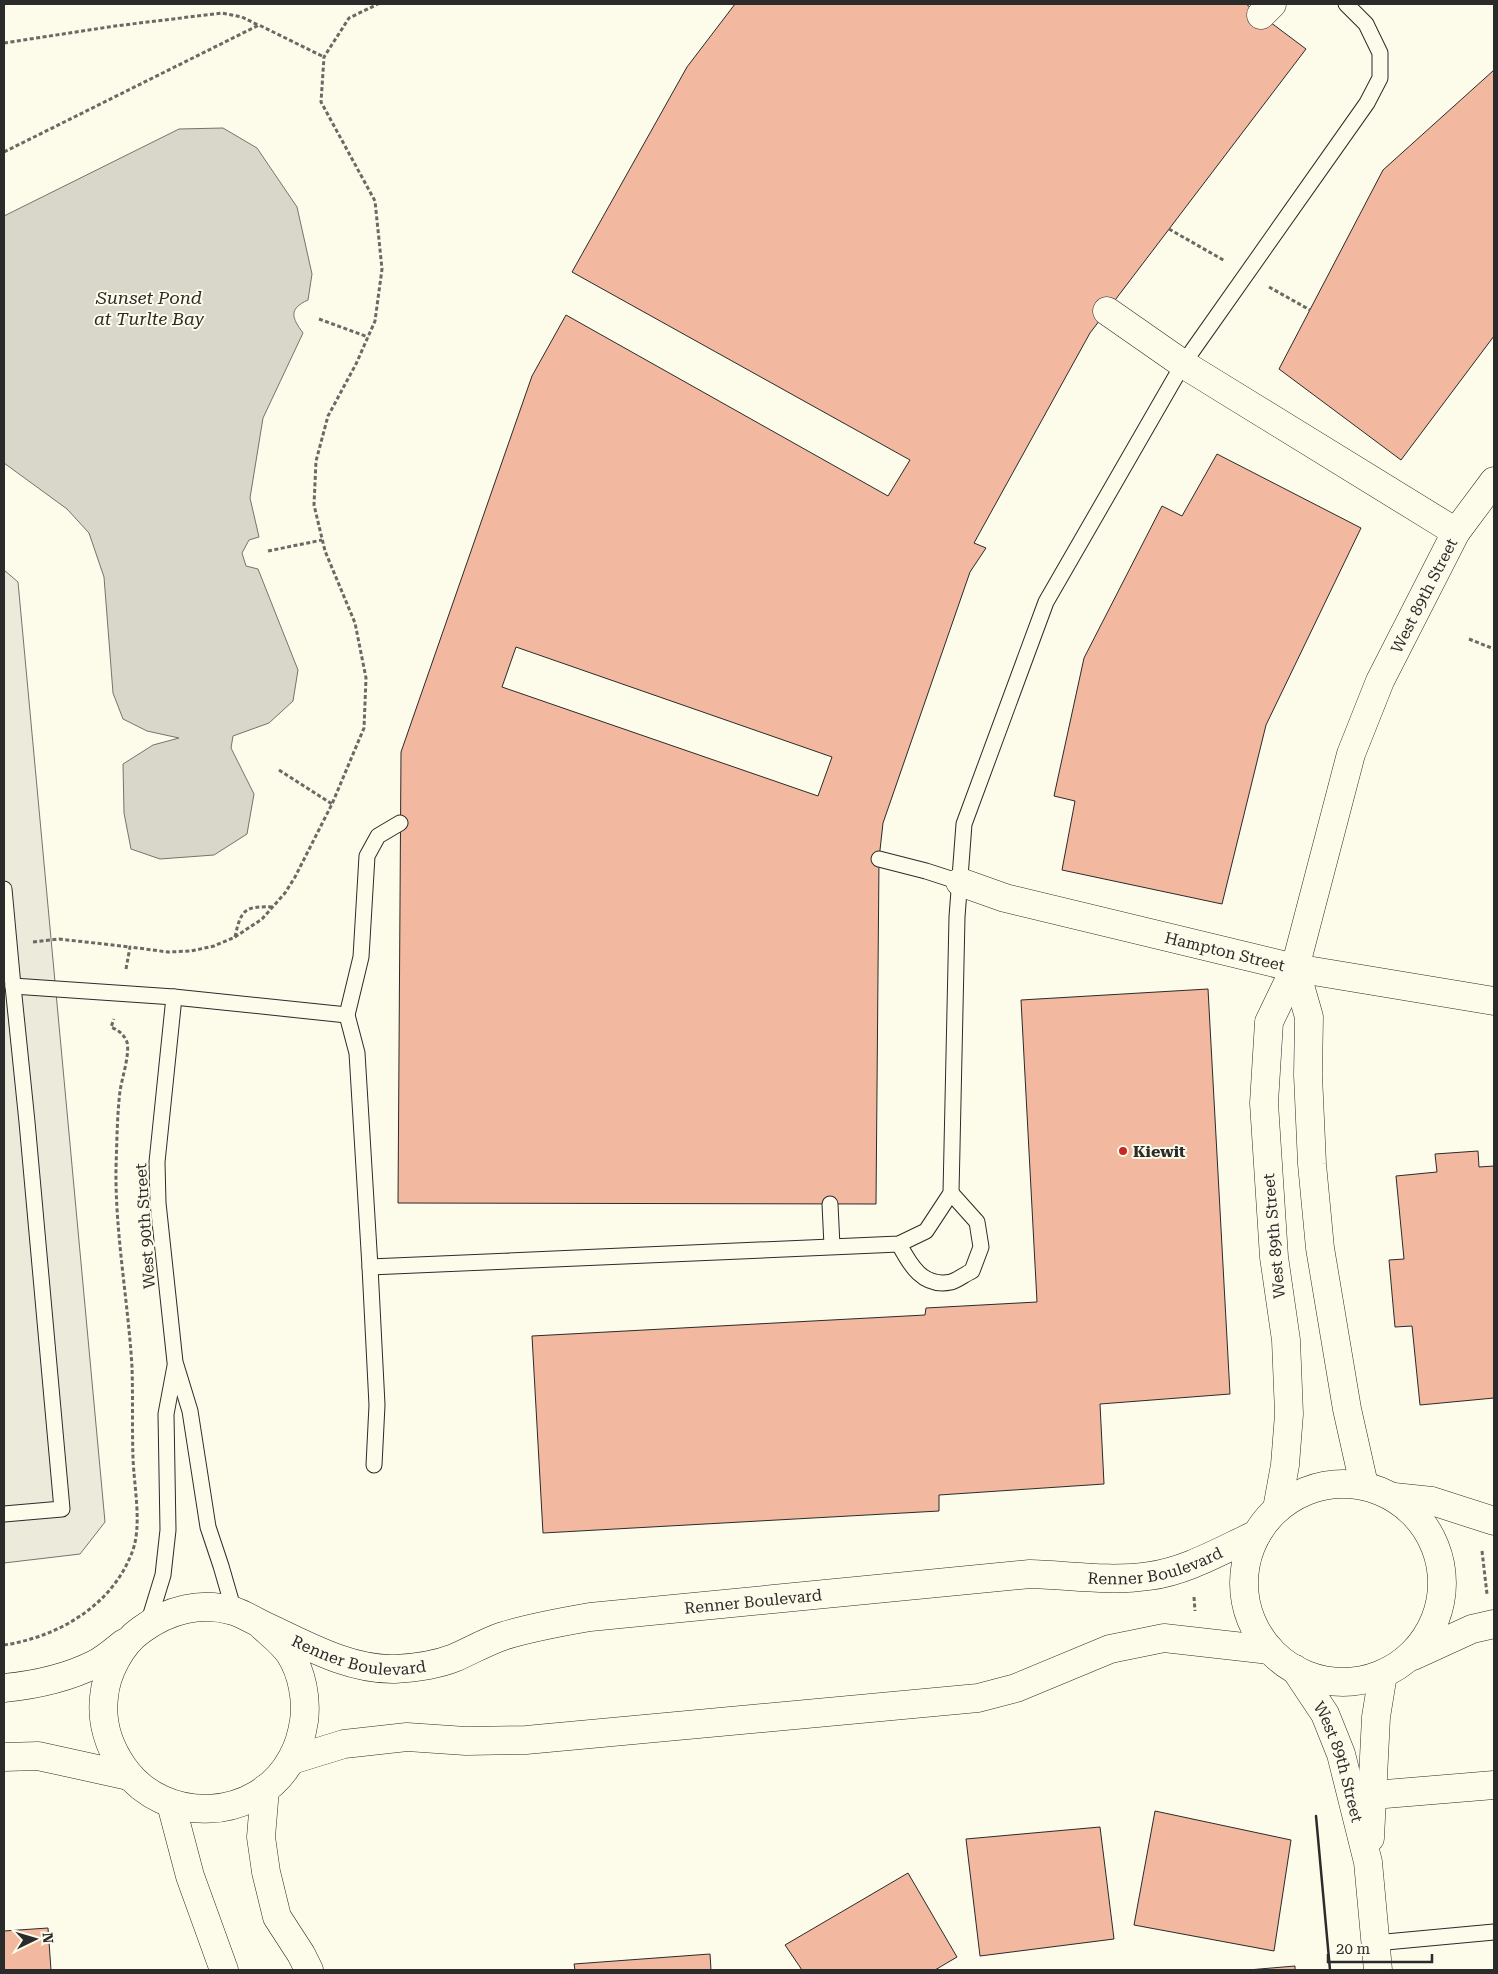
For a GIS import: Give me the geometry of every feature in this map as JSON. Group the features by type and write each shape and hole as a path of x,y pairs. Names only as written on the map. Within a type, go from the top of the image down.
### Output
{"main road":[{"name":"West 89th Street","path":"1107,311 1183,364 1456,532 1384,673 1351,754 1295,968 1269,1022 1264,1103 1274,1257 1286,1340 1288,1414 1286,1465 1277,1509"},
{"path":"1456,532 1494,482"},
{"name":"Hampton Street","path":"960,882 1005,898 1295,968 1494,1001"},
{"path":"1295,968 1309,1017 1308,1076 1312,1164 1320,1248 1347,1409 1364,1485"},
{"path":"1491,1613 1472,1629 1409,1658 1383,1674 1354,1682 1323,1680 1295,1669 1270,1650 1254,1624 1245,1595 1246,1564 1257,1534 1277,1509 1302,1492 1333,1484 1364,1485 1394,1497 1432,1501 1494,1521"},
{"path":"1394,1497 1418,1517 1434,1544 1442,1574 1440,1606 1428,1634 1409,1658"},
{"name":"Renner Boulevard","path":"141,1630 153,1620 181,1609 209,1607 234,1612 329,1656 372,1668 420,1667 450,1660 502,1637 541,1625 590,1616 1030,1574 1061,1574 1112,1579 1150,1576 1191,1565 1257,1534"},
{"path":"141,1630 113,1664 104,1697 105,1727 114,1754 129,1776 154,1796 171,1804 195,1810 217,1809 241,1803 276,1780 292,1760 300,1740 306,1711 303,1686 290,1654 259,1623"},
{"path":"4,1688 32,1686 97,1663 141,1630"},
{"path":"292,1760 344,1744 407,1737 466,1741 526,1740 978,1698 1016,1688 1110,1649 1164,1638 1270,1650"},
{"name":"West 89th Street","path":"1295,1669 1325,1714 1342,1754 1368,1862 1378,1970"},
{"name":"West 89th Street","path":"1368,1862 1373,1795 1375,1725 1383,1674"},
{"path":"4,1757 38,1756 129,1776"},
{"path":"1373,1795 1494,1785"},
{"path":"265,1789 261,1837 266,1872 277,1917 309,1970"},
{"path":"171,1804 190,1876 224,1970"}],"lane":[{"path":"370,1266 899,1244 926,1230 951,1193 957,917 964,824 1046,602 1183,364 1367,103 1380,78 1380,53 1366,24 1346,4"},
{"path":"374,1465 377,1405 358,1053 347,1015 361,956 367,856 378,836 400,823"},
{"path":"879,859 960,882"},
{"path":"4,889 7,962 13,986 10,1009 62,1509 4,1514"},
{"path":"13,986 174,997 347,1015"},
{"name":"West 90th Street","path":"174,997 157,1162 158,1203 175,1362 190,1411 208,1527 222,1566 234,1612"},
{"path":"899,1244 910,1266 929,1282 951,1282 972,1271 981,1248 977,1222 951,1193"},
{"path":"830,1204 832,1246"},
{"name":"West 90th Street","path":"141,1630 163,1575 168,1530 166,1414 175,1362"},
{"path":"1375,1943 1494,1932"}],"path":[{"path":"28,943 59,939 168,952 192,951 214,946 249,929 274,907 295,877 332,804 364,728 366,678 355,623 325,551 314,506 316,461 328,416 356,364 375,322 382,269 375,202 321,102 324,57 349,18 378,4"},
{"path":"4,43 222,13 242,17 324,57"},
{"path":"4,152 259,25"},
{"path":"319,319 368,337"},
{"path":"268,551 322,540"},
{"path":"1469,639 1494,649"},
{"path":"279,770 332,804"},
{"path":"235,937 237,926 245,910 251,907 274,907"},
{"path":"125,971 130,947"},
{"path":"4,1645 28,1640 47,1633 81,1616 96,1605 109,1592 122,1574 132,1554 138,1533 133,1450 132,1367 116,1170 120,1090 128,1048 124,1036 111,1027 117,1010"},
{"path":"1482,1547 1491,1613"}],"shaded area":[{"path":"4,570 18,582 105,1522 80,1554 4,1563"}],"water":[{"name":"Sunset Pond at Turlte Bay","path":"223,128 257,148 297,207 312,274 308,300 297,307 294,314 296,323 303,333 263,418 250,498 259,537 249,540 242,553 246,566 258,569 298,670 293,701 269,723 233,736 231,748 254,794 247,834 214,855 160,859 131,849 124,813 123,764 153,745 179,738 147,731 123,719 113,693 104,577 89,533 67,509 4,463 4,216 179,129"}],"building":[{"path":"735,4 1246,4 1306,49 1090,333 974,543 986,548 970,572 883,823 879,859 876,1204 398,1203 401,752 532,376 566,315 888,496 910,460 572,272 687,67","holes":["516,647 832,757 818,796 502,687"]},
{"path":"1494,70 1494,336 1401,460 1279,369 1383,170"},
{"path":"1217,454 1361,528 1266,725 1222,904 1062,870 1075,801 1054,796 1084,658 1162,506 1182,516"},
{"name":"Kiewit","path":"1208,989 1230,1394 1100,1404 1104,1484 939,1495 939,1511 543,1533 532,1336 925,1315 926,1308 1037,1302 1021,1000"},
{"path":"1478,1151 1479,1167 1494,1166 1494,1398 1420,1405 1412,1326 1395,1327 1389,1260 1404,1259 1396,1176 1437,1172 1435,1154"},
{"path":"1155,1811 1291,1840 1274,1951 1134,1925"},
{"path":"1100,1827 1114,1939 980,1956 966,1839"},
{"path":"908,1873 957,1957 935,1970 802,1970 785,1945"},
{"path":"48,1928 51,1970 4,1970 4,1931"},
{"path":"710,1954 711,1970 575,1970 574,1964"},
{"path":"1295,1966 1295,1970 1248,1970"}],"wall":[{"path":"1316,1816 1330,1970"}],"place":[{"name":"Kiewit","path":"1123,1151"}]}
